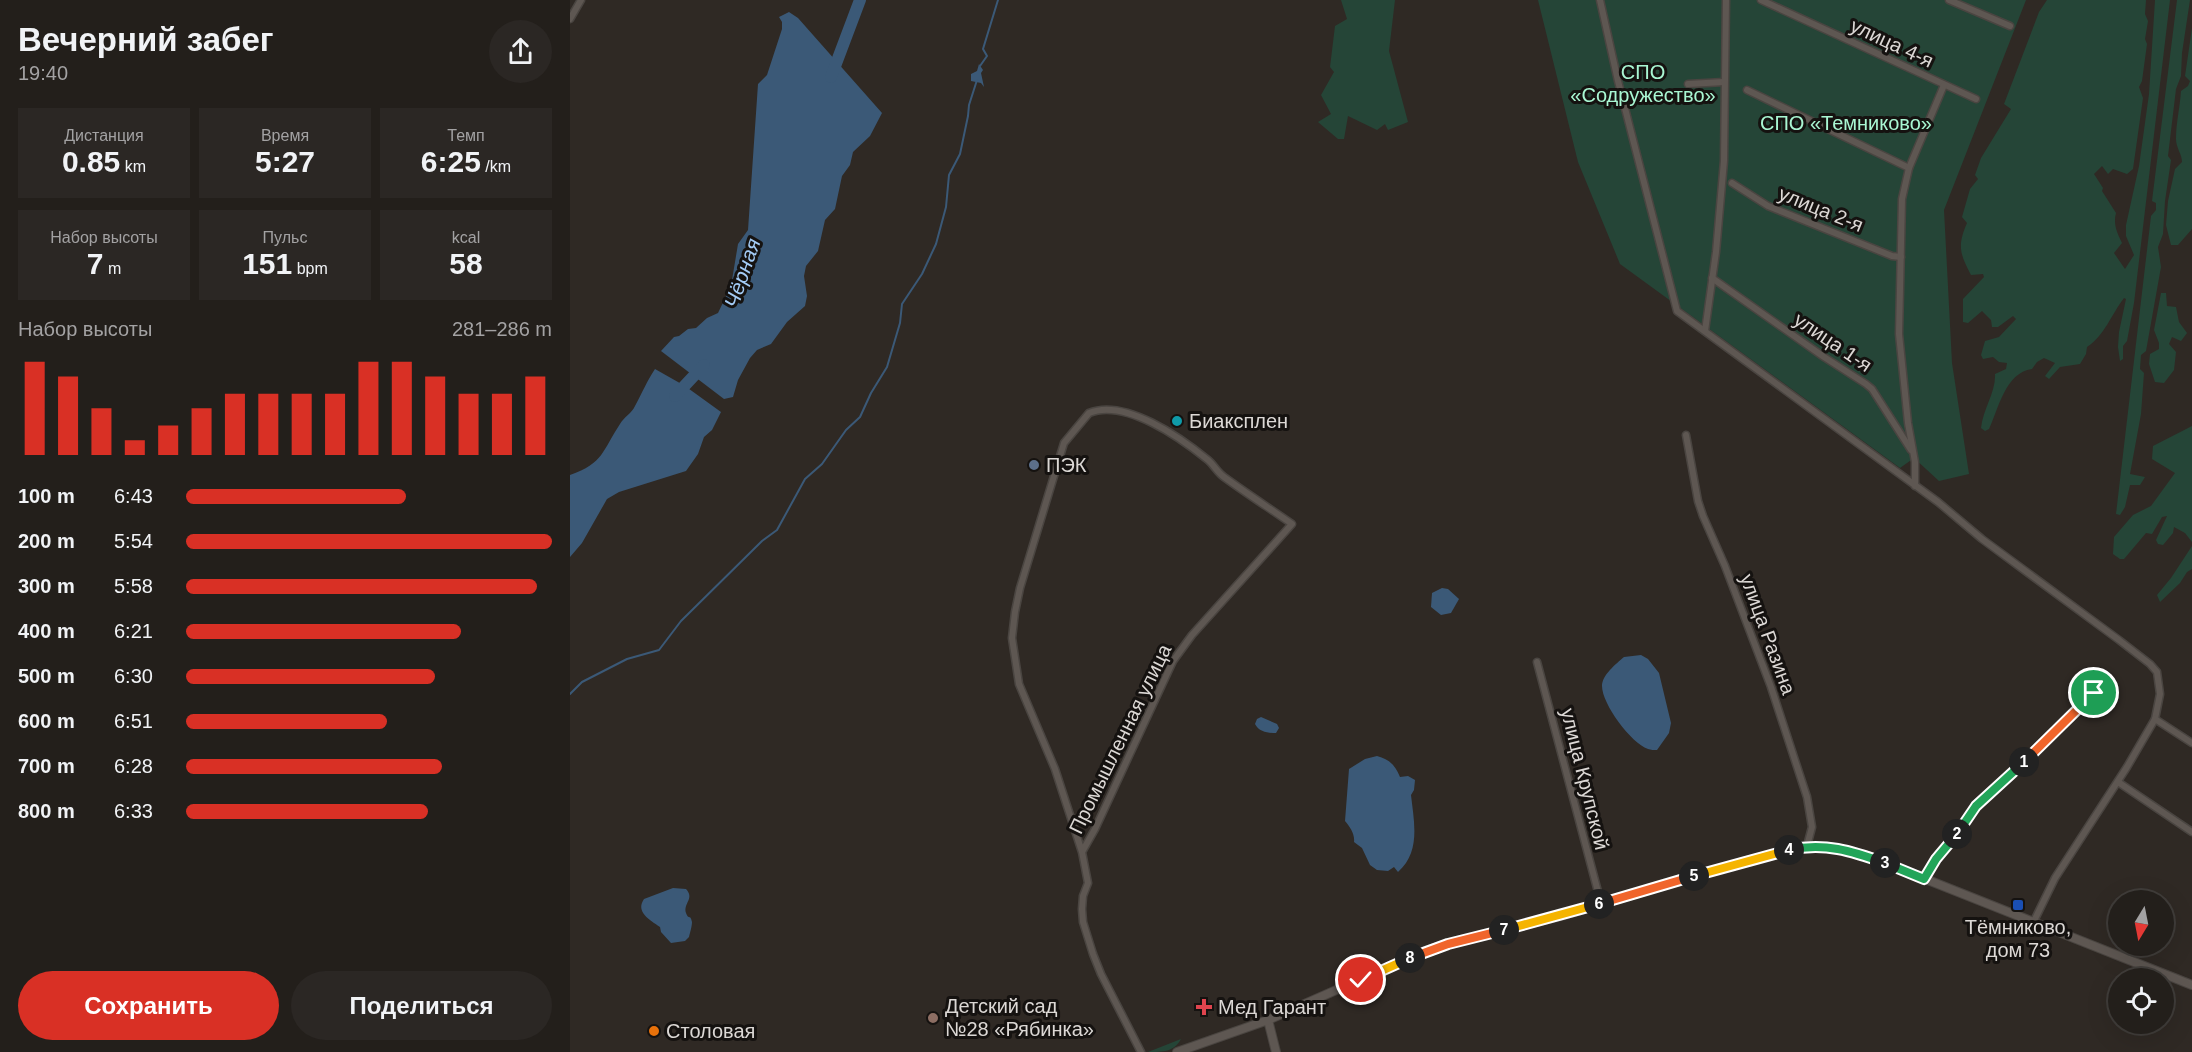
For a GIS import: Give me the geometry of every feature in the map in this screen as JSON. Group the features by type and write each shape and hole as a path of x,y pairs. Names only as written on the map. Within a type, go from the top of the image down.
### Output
{"street":[{"path":"570,19 581,0"},
{"path":"1600,0 1621,93 1677,311 1915,486 2154,668 2159,678 2160,694 2155,719 2118,782 2055,878 2034,921"},
{"path":"1705,331 1724,161 1726,0"},
{"name":"улица 4-я","path":"1761,0 1976,99"},
{"path":"1949,0 2010,26"},
{"path":"1688,84 1724,82"},
{"path":"1915,486 1899,334 1902,199 1909,168 1944,85"},
{"path":"1747,90 1909,168"},
{"name":"улица 2-я","path":"1732,183 1768,206 1901,258"},
{"name":"улица 1-я","path":"1712,278 1872,389 1913,453"},
{"name":"Промышленная улица","path":"1082,852 1095,829 1173,661 1192,635 1292,524 1221,475 1209,461 1158,425 1126,412 1110,410 1095,410 1089,413 1064,443 1020,588 1012,630 1019,684 1055,769 1082,852 1088,883 1082,903 1086,933 1101,974 1141,1052"},
{"name":"улица Разина","path":"1686,435 1698,501 1703,516 1772,687 1807,797 1812,827 1808,846"},
{"name":"улица Крупской","path":"1537,662 1601,903"},
{"path":"1924,879 1936,859 1976,806 2035,752 2075,710 2109,682"},
{"path":"2155,719 2192,743"},
{"path":"2118,782 2192,832"},
{"path":"1177,1052 1268,1020 1425,951 1746,861 1808,846 1850,850 2192,985"},
{"path":"1268,1020 1276,1052"}],"green space":[{"path":"1341,0 1395,0 1389,51 1408,122 1388,130 1385,124 1377,130 1348,116 1344,139 1338,139 1318,122 1331,114 1321,95 1334,72 1330,67 1335,26 1347,19"},
{"name":"СПО «Темниково»","path":"1538,0 2026,0 1944,210 1952,363 1969,474 1939,481 1914,458 1900,468 1620,264 1578,162"},
{"path":"2047,0 2146,0 2145,14 2148,21 2145,39 2147,44 2142,81 2139,87 2143,98 2133,169 2127,174 2113,169 2108,174 2102,166 2094,174 2116,213 2115,225 2122,243 2114,253 2125,269 2134,255 2126,236 2126,225 2139,166 2149,94 2155,0 2170,0 2134,303 2127,341 2123,346 2123,359 2120,361 2118,347 2126,299 2124,298 2103,331 2087,347 2080,364 2060,367 2049,379 2045,376 2055,363 2044,358 2032,369 2015,377 2004,393 1989,429 1985,431 1981,428 1982,421 1994,387 1995,374 2006,369 2007,363 1999,362 1993,357 1983,359 1981,355 1985,341 1999,337 2016,319 2013,316 1998,327 1992,327 1991,320 1982,311 1968,323 1963,322 1963,299 1984,277 1983,274 1971,275 1964,261 1961,244 1967,223 1962,217 1970,189 1978,179 1975,175 1981,158 2011,109 2004,104 2039,12"},
{"path":"2177,0 2190,0 2168,156 2171,160 2163,234 2158,247 2161,267 2146,351 2141,355 2140,369 2144,373 2141,414 2130,474 2145,477 2140,485 2130,485 2125,507 2120,515 2116,514 2151,216 2156,210 2156,203 2152,201"},
{"path":"2192,28 2192,229 2178,245 2171,245 2166,225 2168,201 2175,169 2182,162 2176,142 2176,133 2181,91 2188,86 2190,81 2185,76"},
{"path":"2161,293 2166,293 2167,306 2176,307 2179,322 2187,333 2181,341 2172,337 2169,344 2176,352 2174,370 2164,383 2155,382 2149,364 2150,354 2159,349 2154,330"},
{"path":"2192,426 2192,542 2185,533 2174,527 2173,533 2163,545 2158,544 2156,540 2167,516 2162,517 2152,534 2146,533 2124,559 2120,559 2113,554 2114,537 2133,515 2151,506 2175,473 2152,459 2153,446"},
{"path":"2192,546 2192,569 2160,602 2157,595"},
{"path":"1181,1039 1171,1049 1148,1052"}],"water":[{"path":"789,12 798,18 882,113 870,136 853,152 850,165 842,176 835,209 825,220 818,251 806,266 805,306 787,322 771,344 757,350 750,358 738,380 733,397 724,399 661,351 674,337 688,329 696,328 707,318 718,313 731,286 738,244 748,230 758,84 767,75 782,29 779,17"},
{"path":"979,64 983,70 981,73 984,87 981,83 971,81 971,74 977,71"},
{"path":"655,369 685,386 721,412 712,430 704,437 698,454 686,471 619,492 607,499 582,543 570,557 570,475 590,466 601,455 634,408"},
{"path":"1442,588 1448,589 1459,599 1451,613 1441,615 1431,607 1432,593"},
{"path":"1641,655 1648,659 1659,673 1671,723 1669,733 1657,750 1641,745 1626,731 1612,712 1603,694 1603,682 1614,666 1624,657"},
{"path":"1261,717 1277,724 1279,728 1276,733 1264,732 1257,727 1255,724 1257,719"},
{"path":"1377,756 1391,763 1400,777 1408,776 1415,780 1411,795 1413,846 1405,864 1398,872 1394,867 1388,871 1377,870 1370,865 1362,848 1354,842 1353,833 1345,821 1349,769 1365,759"},
{"path":"673,888 686,889 688,892 686,910 692,922 689,937 685,941 671,943 661,932 660,927 642,912 641,908 644,899"}],"waterway":[{"name":"Чёрная","path":"831,77 860,0"},
{"path":"980,66 987,56 983,49 998,0"},
{"path":"570,694 582,682 627,659 659,650 681,621 762,541 777,530 805,479 822,464 846,430 860,417 887,367 900,323 902,304 922,274 936,244 946,207 949,175 960,154 969,105 977,80"},
{"name":"Чёрная","path":"675,396 704,365"}],"place":[{"name":"Биаксплен","path":"1177,421"},
{"name":"ПЭК","path":"1034,465"},
{"name":"Тёмниково, дом 73","path":"2018,905"},
{"name":"Мед Гарант","path":"1204,1007"},
{"name":"Детский сад №28 «Рябинка»","path":"933,1018"},
{"name":"Столовая","path":"654,1031"}],"route":[{"path":"1361,980 1425,951 1448,944 1561,916 1746,861 1808,846 1850,850 1924,879 1936,859 1976,806 2035,752 2094,693"}],"park label":[{"name":"СПО «Содружество»","path":"1643,84"}]}
